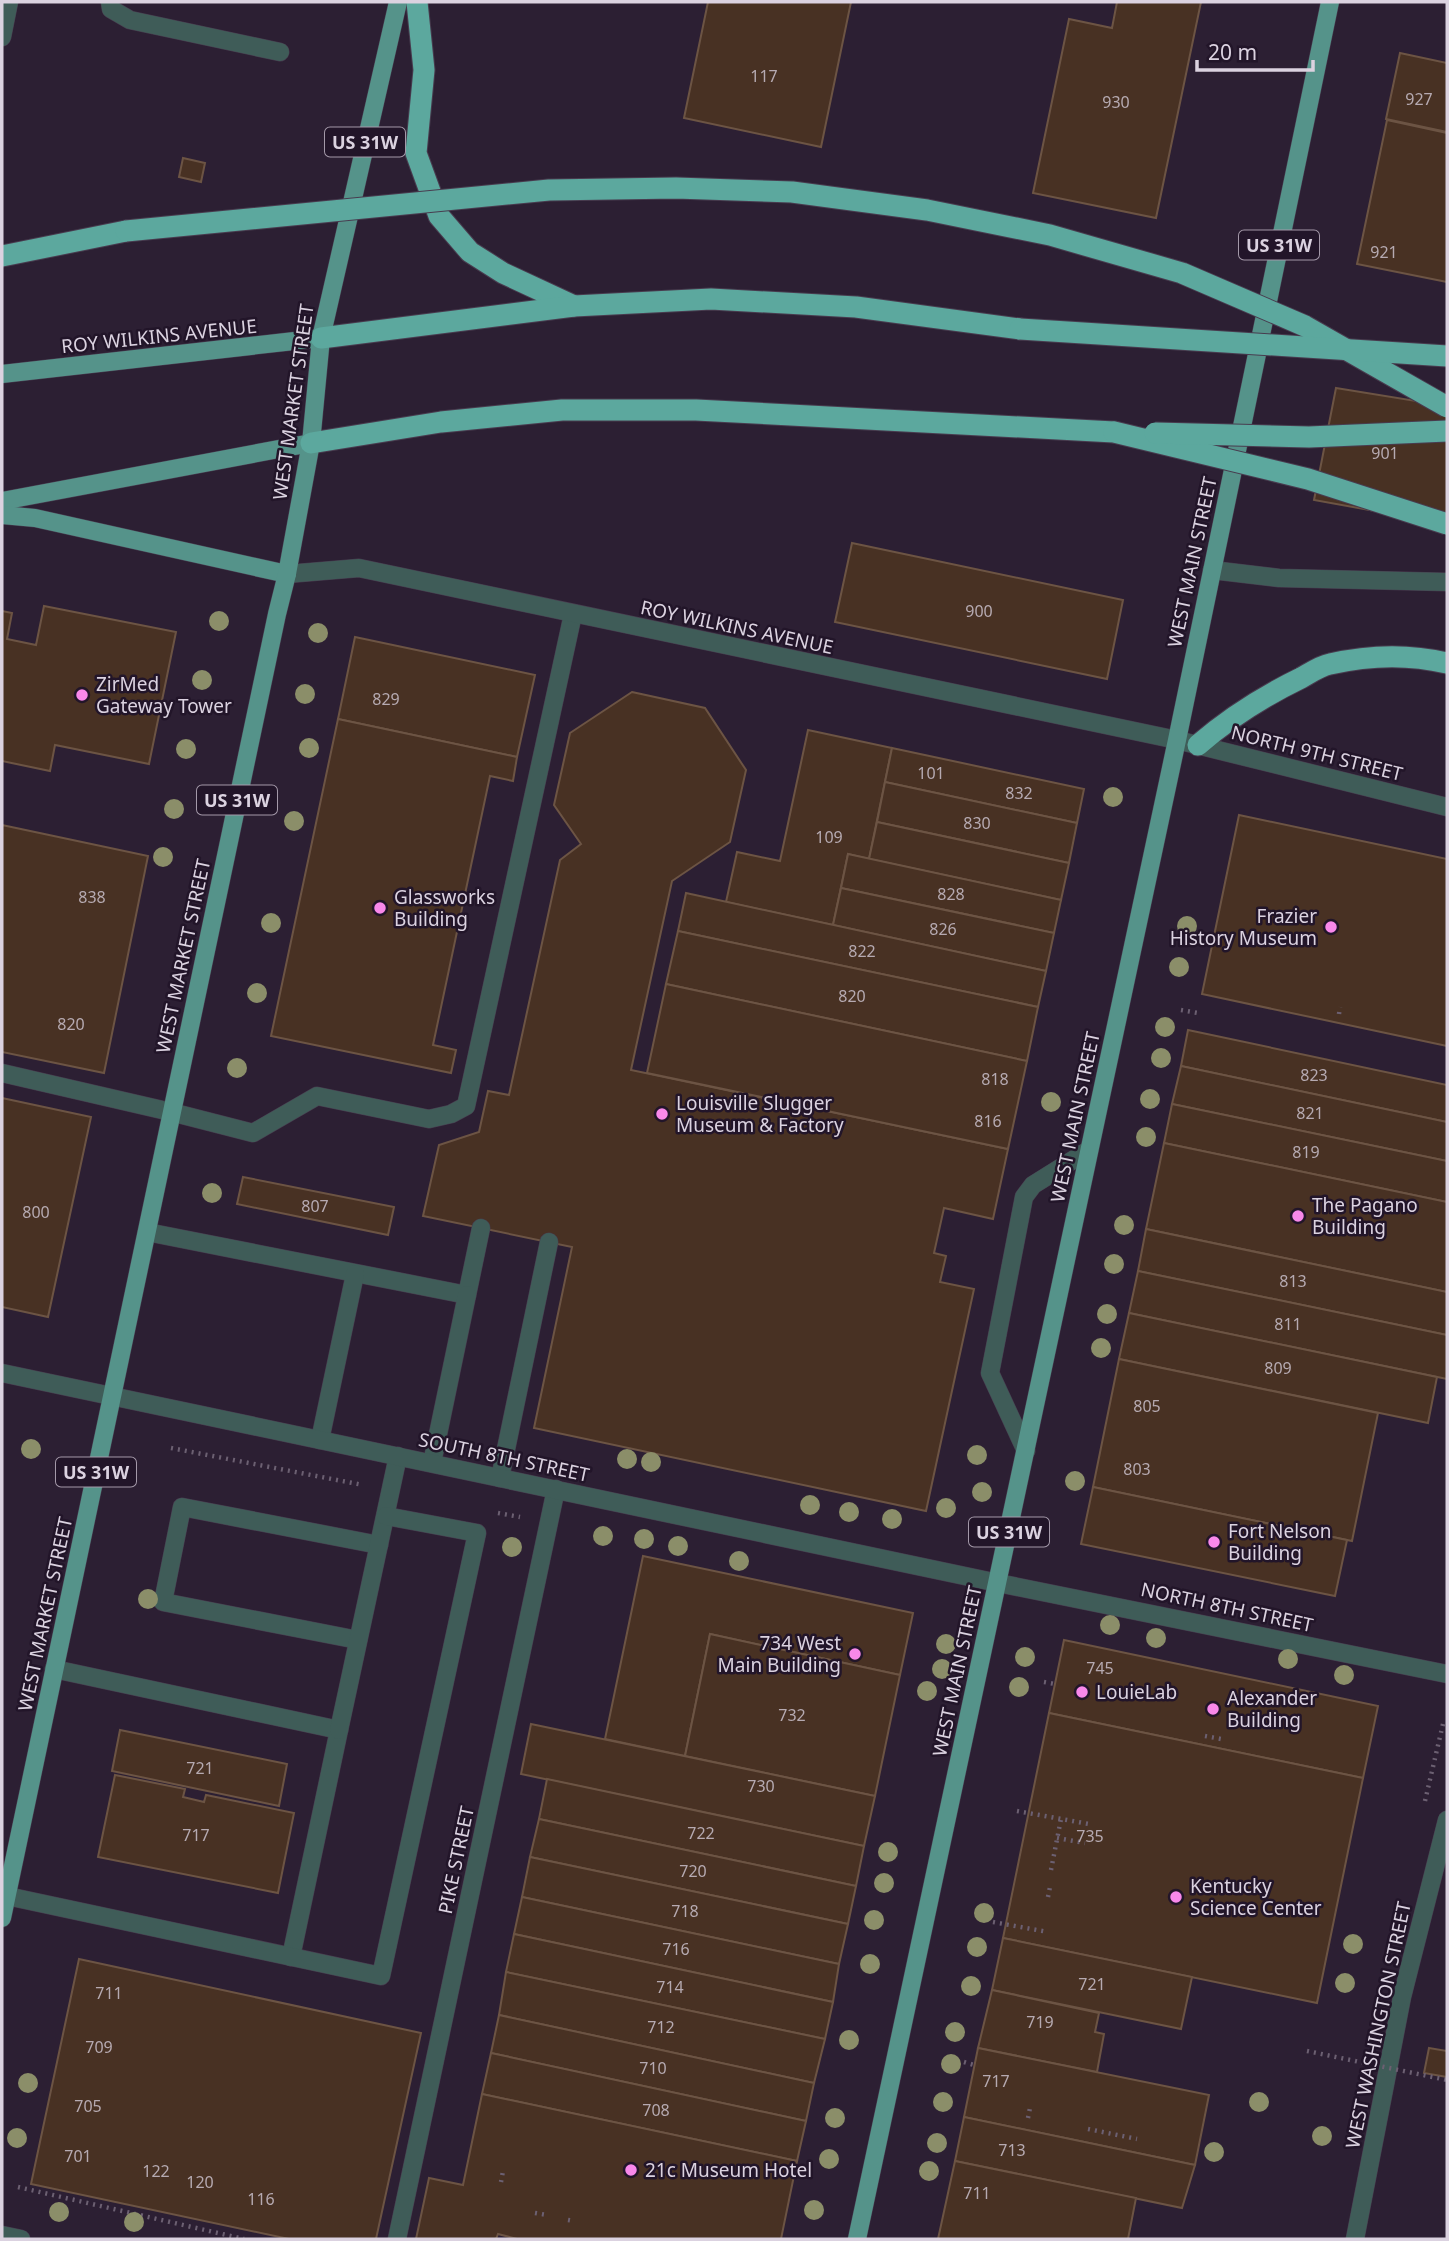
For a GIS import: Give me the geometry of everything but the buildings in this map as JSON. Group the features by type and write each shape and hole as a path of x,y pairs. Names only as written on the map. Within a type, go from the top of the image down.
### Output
{"highway":[{"path":"417,2 424,70 416,153 439,216 470,252 503,273 573,306"},
{"path":"2,256 126,231 549,190 676,188 805,194 927,210 1050,235 1182,273 1305,326 1447,407"},
{"path":"2,247 28,250"},
{"path":"321,338 573,306 711,299 856,307 1020,328 1447,356"},
{"path":"311,443 441,422 562,410 696,410 1114,432 1309,437 1447,431"},
{"path":"1114,432 1308,479 1447,524"},
{"path":"1198,745 1233,717 1328,665 1383,656 1447,663"}],"main road":[{"name":"WEST MARKET STREET","path":"2,1918 287,575 311,443 321,338 398,2"},
{"name":"WEST MAIN STREET","path":"857,2239 1177,740 1330,2"},
{"name":"ROY WILKINS AVENUE","path":"2,374 321,338"},
{"path":"2,501 311,443"},
{"path":"2,515 35,518 287,575"}],"street":[{"path":"2,37 9,2"},
{"path":"110,2 111,9 130,20 280,52"},
{"name":"ROY WILKINS AVENUE","path":"287,575 359,568 1177,740"},
{"path":"1212,570 1279,578 1447,582"},
{"path":"2,1073 253,1133 317,1096 429,1119 450,1114 466,1106 573,614"},
{"name":"NORTH 9TH STREET","path":"1177,740 1447,807"},
{"path":"1026,1451 990,1373 1024,1198 1033,1185 1089,1150"},
{"path":"432,1464 481,1228"},
{"path":"147,1233 467,1295"},
{"path":"500,1478 549,1242"},
{"path":"320,1440 355,1273"},
{"name":"SOUTH 8TH STREET","path":"2,1373 998,1583"},
{"path":"291,1957 398,1457"},
{"name":"PIKE STREET","path":"397,2239 556,1489"},
{"path":"358,1640 163,1602 182,1507 379,1545"},
{"path":"7,1896 381,1976 477,1533 386,1516"},
{"name":"NORTH 8TH STREET","path":"998,1583 1447,1674"},
{"path":"54,1670 339,1730"},
{"name":"WEST WASHINGTON STREET","path":"1355,2239 1402,1997 1447,1820"},
{"path":"2,2235 21,2239"}],"path":[{"path":"1339,1014 1340,1006"},
{"path":"1181,1010 1198,1013"},
{"path":"171,1448 391,1490"},
{"path":"486,1510 526,1518"},
{"path":"1044,1682 1055,1684"},
{"path":"1205,1736 1221,1739"},
{"path":"1017,1811 1089,1825"},
{"path":"1051,1870 1061,1819"},
{"path":"1057,1838 1086,1843"},
{"path":"1213,1884 1226,1885"},
{"path":"1048,1896 1050,1888"},
{"path":"993,1922 1048,1932"},
{"path":"1307,2051 1447,2080"},
{"path":"964,2062 974,2065"},
{"path":"1028,2118 1030,2108"},
{"path":"1088,2129 1136,2139"},
{"path":"501,2182 503,2171"},
{"path":"18,2187 244,2239"},
{"path":"535,2213 547,2215"}],"place":[{"name":"ZirMed Gateway Tower","path":"82,695"},
{"name":"Glassworks Building","path":"380,908"},
{"name":"Frazier History Museum","path":"1331,927"},
{"name":"Louisville Slugger Museum & Factory","path":"662,1114"},
{"name":"The Pagano Building","path":"1298,1216"},
{"name":"Fort Nelson Building","path":"1214,1542"},
{"name":"734 West Main Building","path":"855,1654"},
{"name":"LouieLab","path":"1082,1692"},
{"name":"Alexander Building","path":"1213,1709"},
{"name":"Kentucky Science Center","path":"1176,1897"},
{"name":"21c Museum Hotel","path":"631,2170"}]}
